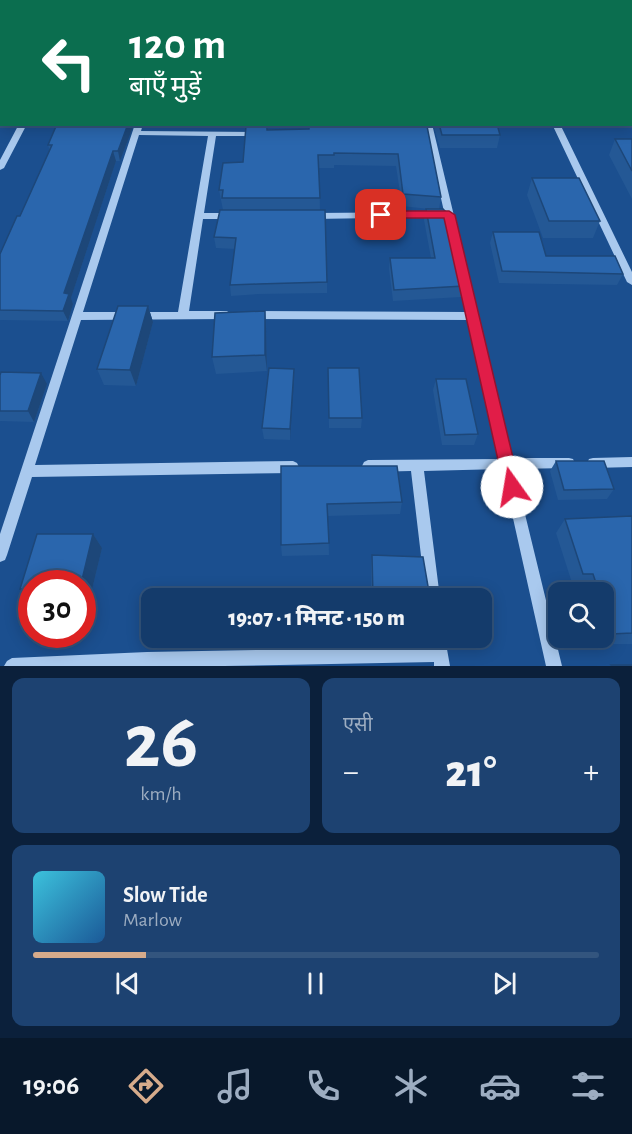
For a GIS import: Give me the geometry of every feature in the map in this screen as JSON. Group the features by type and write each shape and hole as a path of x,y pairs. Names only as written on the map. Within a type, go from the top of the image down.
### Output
{"street":[{"path":"0,168 22,126"},
{"path":"557,126 632,282"},
{"path":"0,555 137,129 212,134 270,134"},
{"path":"425,131 449,215 554,666"},
{"path":"183,315 212,134"},
{"path":"306,216 449,215"},
{"path":"199,216 246,216"},
{"path":"77,316 472,316"},
{"path":"358,466 632,462"},
{"path":"417,466 432,588"},
{"path":"27,471 310,467"},
{"path":"12,666 441,660"}],"building":[{"path":"56,126 127,126 118,151 113,151 64,293 69,294 63,311 0,310 0,254 52,145 48,145"},
{"path":"246,126 267,126 267,130 309,129 309,126 427,126 441,197 403,194 398,154 334,153 334,155 318,155 320,198 222,198 223,190 219,190 223,163 243,162"},
{"path":"440,126 498,126 500,135 442,135"},
{"path":"615,139 632,139 632,171"},
{"path":"532,178 579,178 600,221 549,221"},
{"path":"426,209 443,209 446,212 464,286 394,290 390,258 435,258"},
{"path":"220,210 325,210 327,282 230,285 236,238 214,237"},
{"path":"493,232 539,232 546,256 615,256 623,274 502,271"},
{"path":"118,306 148,306 130,370 97,369"},
{"path":"265,311 265,355 212,357 215,313"},
{"path":"269,368 294,369 290,429 262,428"},
{"path":"328,368 359,368 362,418 329,418"},
{"path":"1,372 41,373 28,411 0,411"},
{"path":"436,379 466,379 478,434 445,435"},
{"path":"556,461 604,461 614,489 564,490"},
{"path":"281,466 397,466 402,502 327,504 329,543 281,545"},
{"path":"632,516 632,633 614,634 614,582 596,582 593,574 583,574 565,519"},
{"path":"37,534 93,534 84,570 26,570"},
{"path":"372,555 423,557 428,588 373,588"}],"route":[{"path":"381,215 449,215 512,487"}]}
